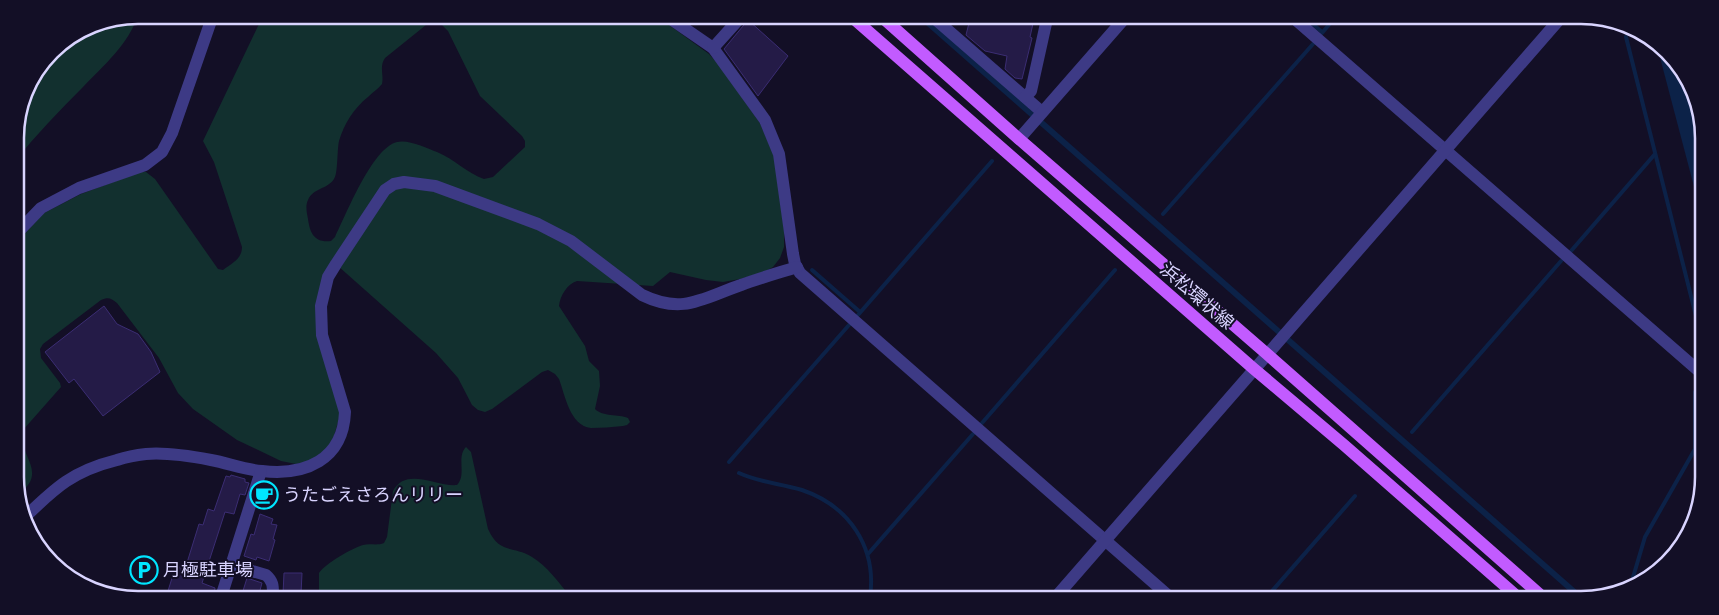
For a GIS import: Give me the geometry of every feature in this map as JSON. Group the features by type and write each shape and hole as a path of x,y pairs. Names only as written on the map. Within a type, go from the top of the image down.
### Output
{"main road":[{"name":"浜松環状線","path":"860,24 1510,591"},
{"name":"浜松環状線","path":"890,24 1536,591"}],"street":[{"path":"24,226 41,208 79,188 145,165 162,152 172,133 210,24"},
{"path":"678,24 713,48 765,120 773,137 783,173 793,254 797,267 807,280 1163,591"},
{"path":"713,48 735,24"},
{"path":"941,24 1041,113"},
{"path":"1025,97 1031,91 1045,24"},
{"path":"1019,139 1120,24"},
{"path":"1301,24 1695,368"},
{"path":"1061,591 1555,24"},
{"path":"30,513 73,475 89,468 133,456 160,454 210,460 260,471 283,473 316,464 326,457 335,448 341,437 345,412 322,335 321,306 323,291 336,264 385,190 394,184 412,183 434,186 547,228 571,241 642,295 654,301 668,304 694,303 797,267"},
{"path":"223,591 260,471"},
{"path":"231,565 266,575 273,584 273,591"}],"green space":[{"path":"135,24 115,54 24,150 24,130 28,108 35,87 52,62 74,43 94,32 115,26"},
{"path":"259,24 429,24 385,58 382,64 382,84 358,106 344,128 339,141 334,179 328,185 313,193 307,202 306,207 312,233 321,241 331,241 335,237 369,169 378,156 397,142 401,141 423,146 449,158 484,179 493,177 525,147 525,141 522,136 480,96 448,31 439,24 668,24 709,54 760,123 774,156 784,229 784,247 780,258 773,267 764,272 740,279 723,282 670,272 653,286 577,281 567,288 562,294 559,306 585,346 589,361 599,371 600,386 595,409 598,412 628,418 630,422 623,426 591,428 578,422 569,409 559,379 548,370 542,372 492,409 485,412 478,410 472,405 458,378 436,353 338,266 320,290 341,412 331,446 311,461 296,464 281,461 237,440 193,409 178,393 159,358 117,303 109,298 101,300 43,344 40,349 41,358 61,387 24,429 24,234 44,213 81,194 140,172 146,172 155,179 218,269 223,270 236,260 242,251 242,247 214,162 203,141"},
{"path":"24,447 32,471 27,487 25,489"},
{"path":"466,447 471,452 488,529 497,543 532,557 543,565 566,591 319,591 319,573 327,565 358,547 366,544 384,543 387,537 393,491 399,484 406,480 422,479 457,485 461,476 463,451"}],"water":[{"path":"925,24 934,24 1578,591 1569,591"},
{"path":"1659,54 1680,80 1691,108 1695,137 1695,190"},
{"path":"1688,519 1674,543 1677,537"}],"building":[{"path":"745,24 752,24 788,56 758,96 724,49"},
{"path":"969,24 1033,24 1030,37 1032,38 1022,79 1015,78 1005,69 1007,56 985,51 966,35"},
{"path":"104,306 117,324 138,334 151,352 160,372 103,416 74,379 69,383 45,352"},
{"path":"231,475 245,479 245,482 249,483 245,495 240,494 234,514 225,512 202,583 215,588 214,591 168,591 173,575 176,576 181,564 186,566 199,524 203,525 208,509 214,511 226,476 230,477"},
{"path":"260,514 273,519 271,524 277,525 269,561 257,557 256,560 244,556 251,534 254,535"},
{"path":"284,573 302,573 301,591 283,591"},
{"path":"247,578 262,583 260,591 243,591"}],"waterway":[{"path":"1313,24 1322,32"},
{"path":"1322,33 1330,24"},
{"path":"1626,37 1695,312"},
{"path":"1163,214 1313,44"},
{"path":"1571,251 1655,154"},
{"path":"858,315 992,161"},
{"path":"1412,432 1561,261"},
{"path":"812,270 860,312"},
{"path":"982,423 1115,270"},
{"path":"729,462 849,325"},
{"path":"1695,392 1695,449"},
{"path":"868,554 973,434"},
{"path":"1632,580 1645,537 1695,449"},
{"path":"739,473 755,479 802,490 819,497 833,506 846,518 864,545 869,561 870,591"},
{"path":"1272,591 1355,496"}],"place":[{"name":"うたごえさろんリリー","path":"264,495"},
{"name":"月極駐車場","path":"144,570"}]}
